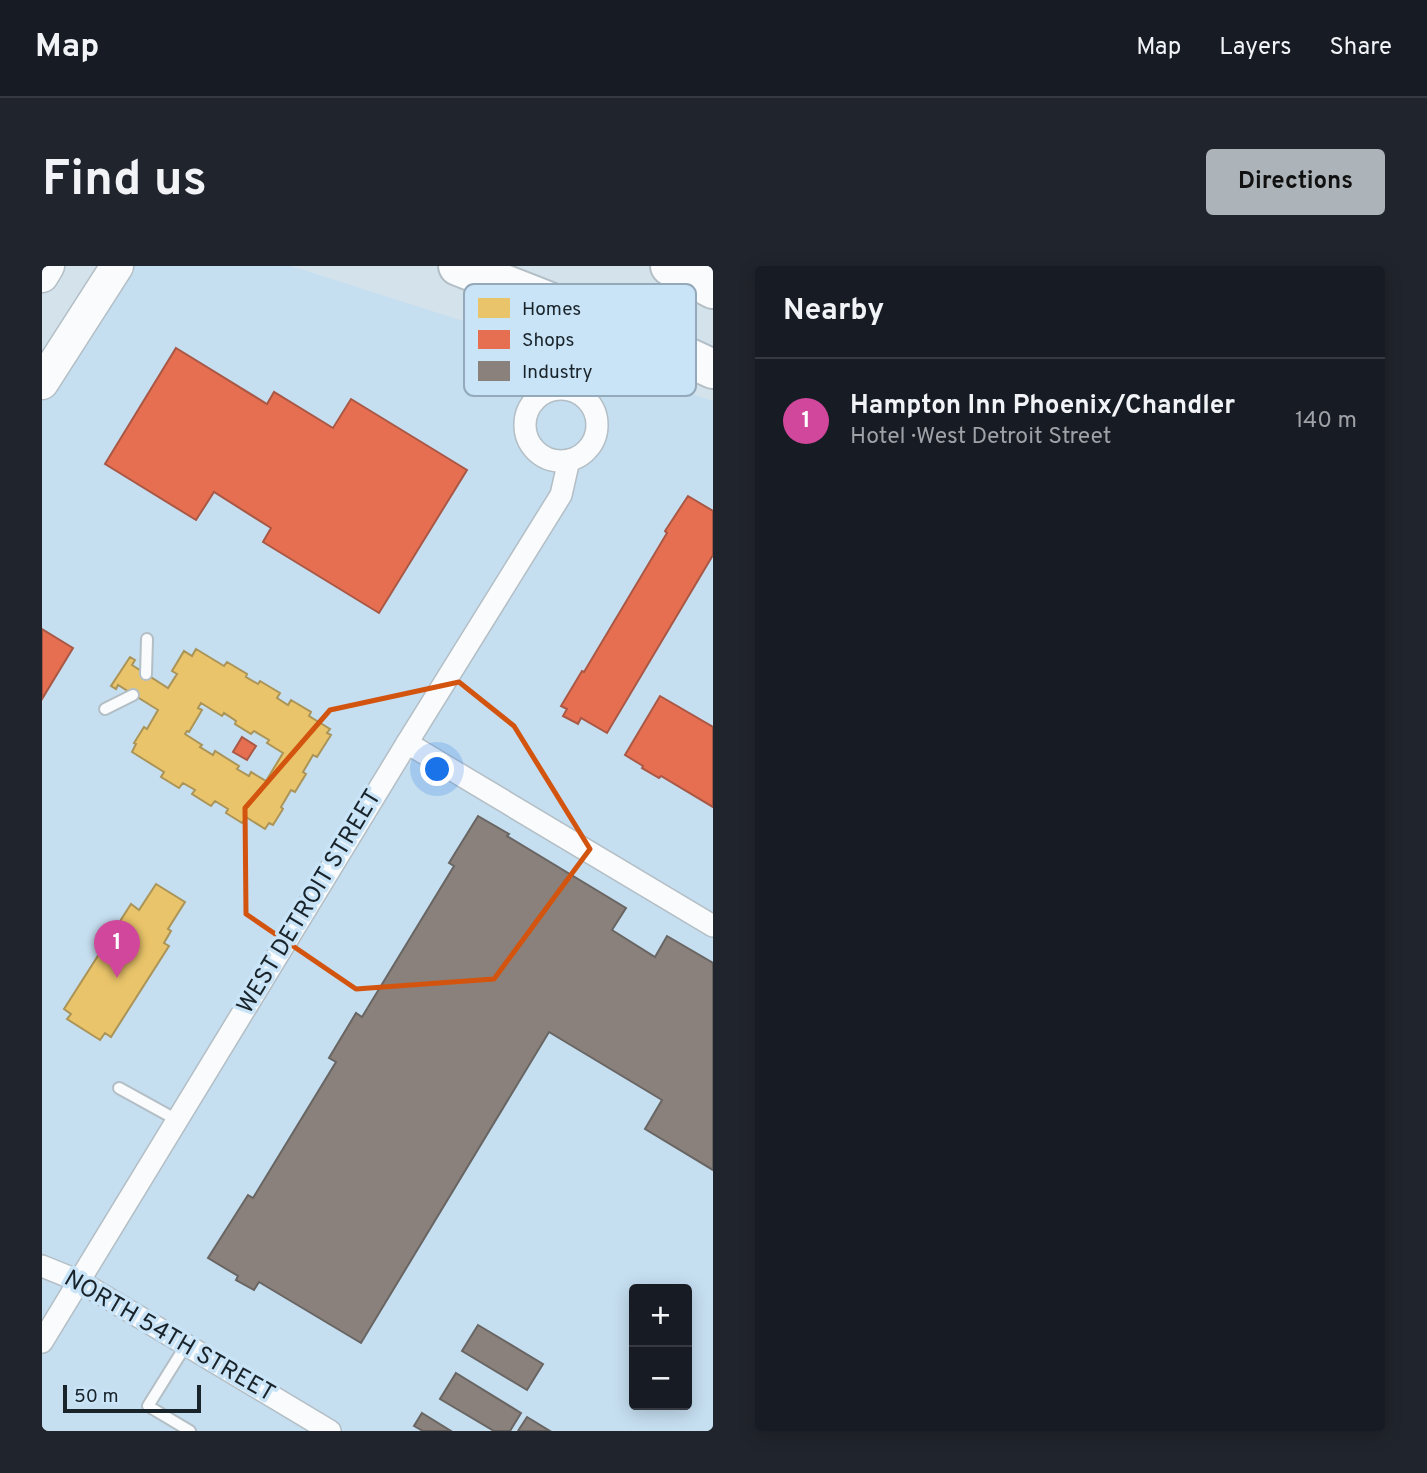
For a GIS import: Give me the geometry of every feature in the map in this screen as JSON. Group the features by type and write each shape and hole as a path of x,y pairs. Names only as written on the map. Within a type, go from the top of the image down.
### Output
{"highway":[{"path":"457,266 503,284"},
{"path":"670,266 713,289"},
{"path":"696,361 713,369"}],"main road":[{"path":"42,276 48,266"},
{"path":"42,383 117,266"}],"street":[{"name":"WEST DETROIT STREET","path":"42,1342 561,495 569,460"},
{"path":"407,743 713,926"},
{"name":"NORTH 54TH STREET","path":"42,1266 79,1281 330,1431"}],"lane":[{"path":"146,674 147,639"},
{"path":"105,709 133,695"},
{"path":"119,1088 177,1120"},
{"path":"186,1345 148,1406 190,1431"}],"highlighted area":[{"path":"459,682 514,726 590,849 494,979 356,989 246,914 245,808 330,710"}],"shaded area":[{"path":"117,266 291,266 464,321 464,396 696,396 713,401 713,1431 42,1431 42,383"}],"building: Homes":[{"path":"196,649 224,666 227,662 247,674 246,677 258,684 260,681 280,693 277,698 288,705 291,700 311,712 309,716 330,729 327,733 331,735 317,757 313,755 295,792 291,790 273,825 269,823 265,829 246,817 242,823 226,813 228,809 215,801 211,806 192,794 195,790 183,783 179,788 161,777 164,772 132,752 136,744 134,743 144,727 147,729 158,710 118,685 116,689 111,686 130,657 135,660 132,665 168,688 177,674 172,671 184,651 192,656","holes":["201,703 222,716 224,713 251,734 254,731 269,740 267,743 283,753 266,781 251,772 249,776 237,769 239,766 215,751 213,755 185,734 189,732 202,710 198,708"]},
{"path":"156,884 185,902 168,929 171,931 164,943 169,946 111,1037 105,1033 100,1040 67,1019 71,1014 64,1009 131,904 139,910"}],"building: Shops":[{"path":"176,348 267,404 274,392 333,428 351,399 467,470 379,613 263,542 271,528 214,492 196,520 105,464"},
{"path":"688,496 713,511 713,555 607,733 581,718 578,724 563,716 567,709 561,706"},
{"path":"42,629 73,648 42,699"},
{"path":"660,696 713,727 713,807 661,776 659,778 642,768 643,766 625,755"},
{"path":"242,737 256,746 247,760 233,752"}],"building: Industry":[{"path":"478,816 626,908 612,930 655,957 667,936 713,963 713,1170 645,1129 662,1100 549,1032 361,1343 259,1282 254,1290 236,1280 238,1276 208,1258 248,1195 253,1198 336,1062 329,1058 356,1013 362,1017 454,866 449,863"},
{"path":"478,1325 543,1364 527,1390 462,1351"},
{"path":"456,1373 521,1413 510,1431 494,1431 440,1399"},
{"path":"422,1413 451,1431 423,1431 414,1426"},
{"path":"527,1417 550,1431 518,1431"}],"place":[{"name":"Hampton Inn Phoenix/Chandler","path":"117,978"}]}
